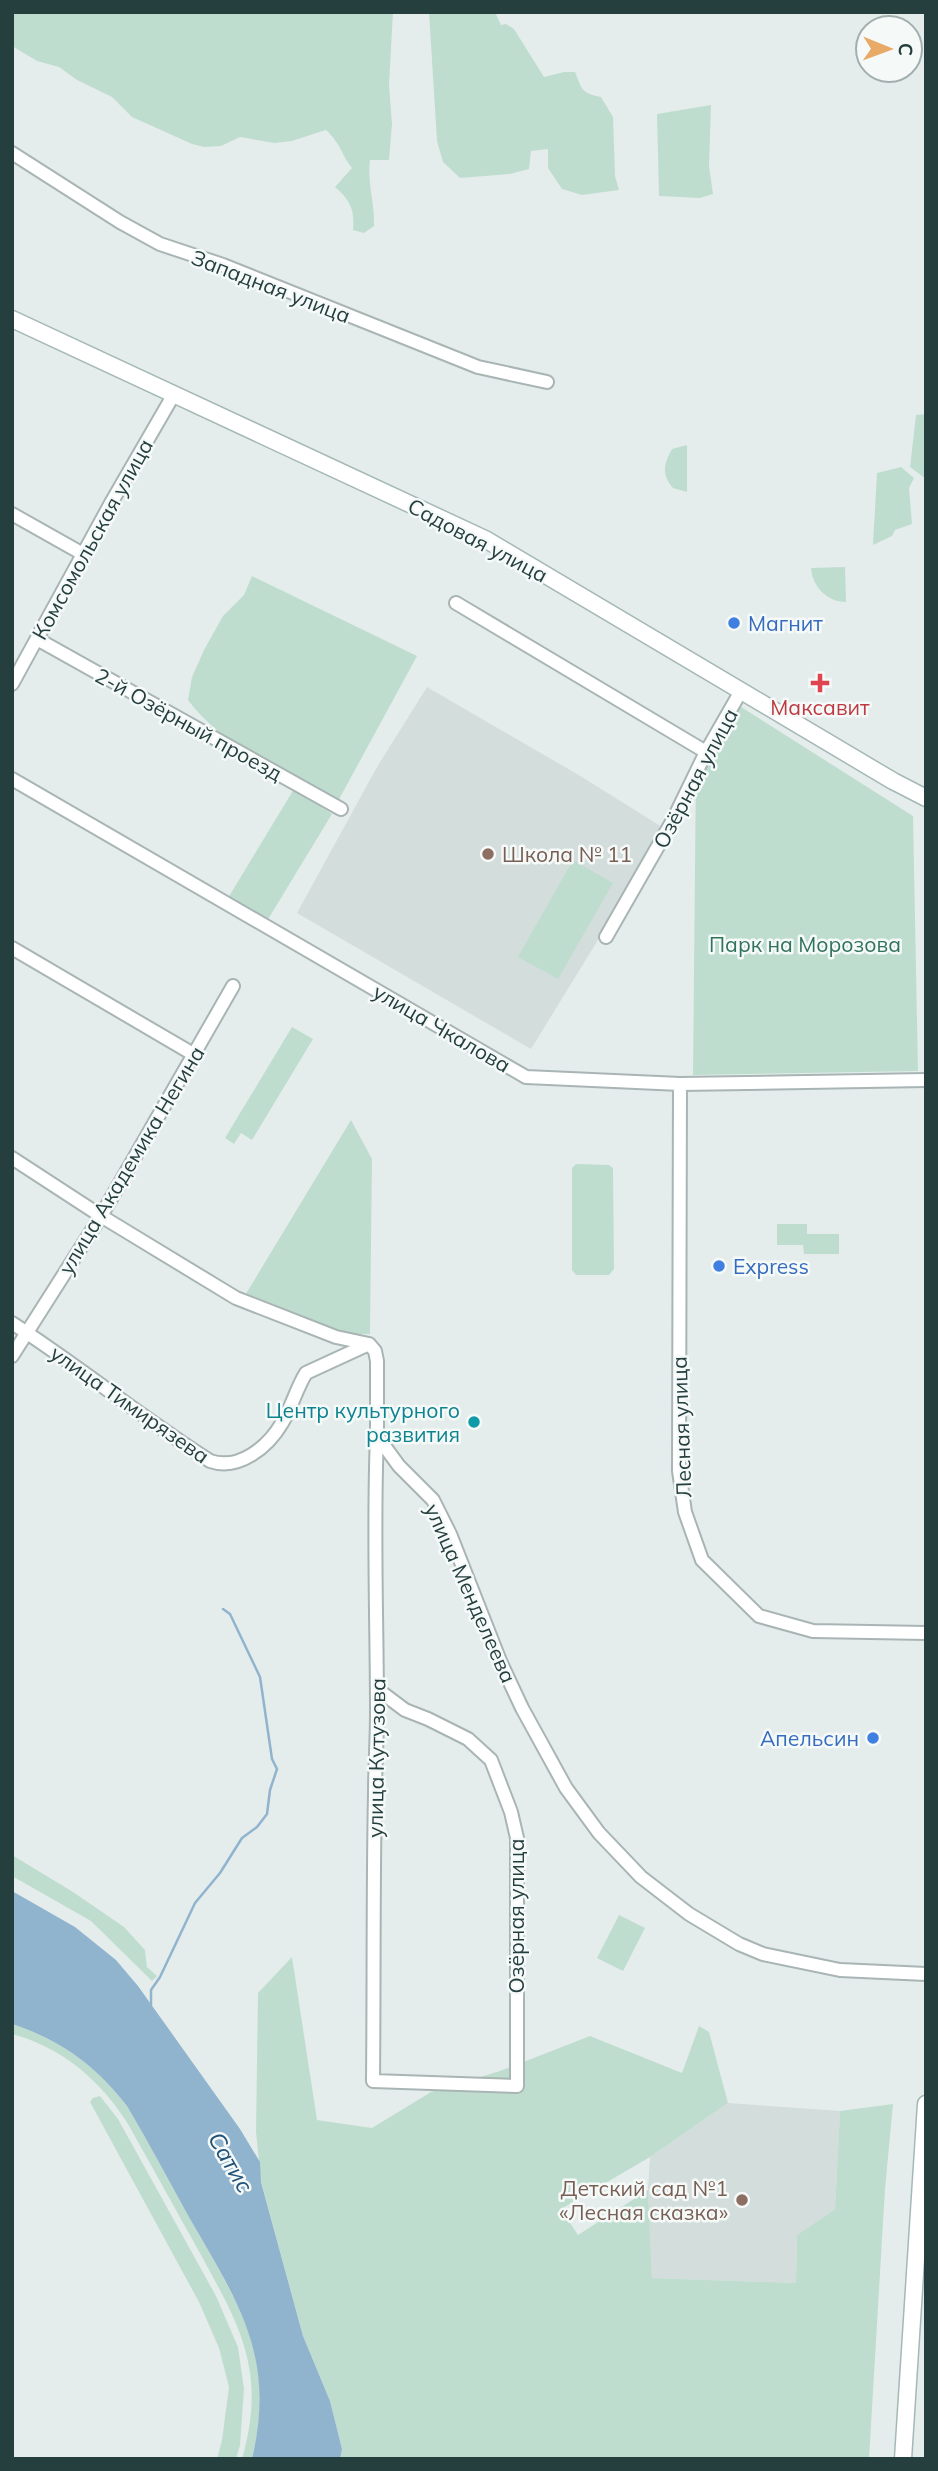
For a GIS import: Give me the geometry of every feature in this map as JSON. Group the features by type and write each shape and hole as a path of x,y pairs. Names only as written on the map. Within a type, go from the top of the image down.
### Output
{"street":[{"name":"Западная улица","path":"12,153 120,222 160,244 223,265 478,367 547,382"},
{"name":"Садовая улица","path":"12,320 485,539 893,781 926,797"},
{"name":"Комсомольская улица","path":"12,684 174,394"},
{"path":"12,514 83,554"},
{"path":"456,603 706,752"},
{"name":"2-й Озёрный проезд","path":"37,639 341,810"},
{"name":"Озёрная улица","path":"606,937 673,820 706,752 741,691"},
{"name":"улица Чкалова","path":"12,779 526,1077 680,1084 926,1080"},
{"path":"12,948 193,1054"},
{"name":"улица Академика Негина","path":"12,1356 101,1216 233,986"},
{"name":"Лесная улица","path":"680,1084 679,1471 685,1512 702,1560 759,1616 813,1631 926,1633"},
{"path":"12,1158 236,1298 336,1337 369,1345 375,1351 377,1361 377,1436"},
{"name":"улица Тимирязева","path":"12,1324 92,1377 163,1432 218,1464 246,1458 258,1451 282,1424 306,1373 369,1345"},
{"name":"улица Кутузова","path":"377,1436 373,2081 517,2087"},
{"name":"улица Менделеева","path":"377,1436 399,1466 433,1500 450,1535 500,1661 566,1788 599,1833 641,1877 689,1914 739,1944 763,1954 840,1970 926,1974"},
{"name":"Озёрная улица","path":"377,1689 404,1710 468,1740 491,1760 512,1812 517,1838 517,2087"},
{"path":"902,2459 926,2104"}],"shaded area":[{"name":"Школа № 11","path":"427,687 662,827 628,891 531,1049 297,913 377,767"},
{"name":"Детский сад №1 «Лесная сказка»","path":"728,2103 840,2111 835,2209 797,2235 796,2283 652,2278 648,2190 650,2157"}],"green space":[{"path":"12,12 393,12 389,160 370,160 374,226 364,233 353,230 350,206 335,187 352,168 326,130 292,141 274,143 240,137 221,146 204,147 192,144 132,117 112,97 77,80 59,67 37,61 12,46"},
{"path":"429,12 495,12 501,25 506,24 514,29 544,77 575,72 583,89 589,94 601,97 613,117 615,176 619,190 582,195 562,189 548,168 548,149 531,151 529,169 510,174 460,178 443,162 437,141"},
{"path":"711,105 709,166 713,194 700,198 659,196 657,114"},
{"path":"926,414 926,479 910,467 916,415"},
{"path":"687,445 687,492 673,488 665,469 672,449"},
{"path":"901,467 914,478 909,488 912,524 895,530 892,536 873,545 877,473"},
{"path":"845,567 846,602 833,599 822,592 814,581 811,568"},
{"path":"252,576 417,656 337,803 238,746 219,732 188,700 192,677 204,650 223,616 244,595"},
{"name":"Парк на Морозова","path":"738,705 913,816 918,1071 693,1075 696,766"},
{"path":"294,789 332,814 267,921 228,898"},
{"path":"573,860 613,883 558,979 518,957"},
{"path":"292,1027 313,1039 252,1140 241,1133 234,1144 225,1138"},
{"path":"351,1120 372,1159 370,1334 335,1334 244,1297"},
{"path":"576,1164 609,1165 613,1168 614,1269 609,1275 576,1275 572,1270 572,1168"},
{"path":"777,1224 807,1224 807,1234 839,1234 839,1254 804,1254 803,1245 777,1245"},
{"path":"12,1855 124,1927 145,1950 147,1967 157,1976 152,1981 91,1921 12,1876"},
{"path":"619,1915 645,1928 623,1971 597,1958"},
{"path":"292,1957 317,2120 372,2128 431,2092 500,2071 590,2036 682,2073 699,2026 709,2032 728,2103 650,2157 561,2209 578,2235 648,2190 652,2278 796,2283 797,2235 835,2209 840,2111 893,2104 885,2189 869,2459 340,2459 342,2449 330,2401 303,2336 261,2181 256,2132 258,1993"},
{"path":"12,2024 62,2046 103,2079 127,2106 223,2278 248,2332 256,2360 260,2390 252,2459 242,2459 252,2398 244,2347 225,2299 196,2246 128,2124 105,2093 64,2057 12,2034"},
{"path":"100,2096 118,2119 216,2296 238,2347 244,2389 240,2445 236,2459 217,2459 229,2387 219,2348 199,2302 90,2102"}],"water":[{"name":"Сатис","path":"12,1891 75,1927 116,1960 138,1986 240,2129 260,2162 261,2182 303,2336 330,2401 342,2449 340,2459 252,2459 258,2423 256,2361 248,2333 224,2278 127,2106 90,2067 62,2046 12,2024"}],"waterway":[{"path":"151,2005 151,1990 160,1977 195,1903 220,1873 242,1838 257,1827 267,1814 270,1790 277,1769 272,1759 260,1677 230,1614 223,1609"}],"place":[{"name":"Магнит","path":"734,623"},
{"name":"Максавит","path":"820,683"},
{"name":"Школа № 11","path":"488,854"},
{"name":"Express","path":"719,1266"},
{"name":"Центр культурного развития","path":"474,1422"},
{"name":"Апельсин","path":"873,1738"},
{"name":"Детский сад №1 «Лесная сказка»","path":"742,2200"}]}
